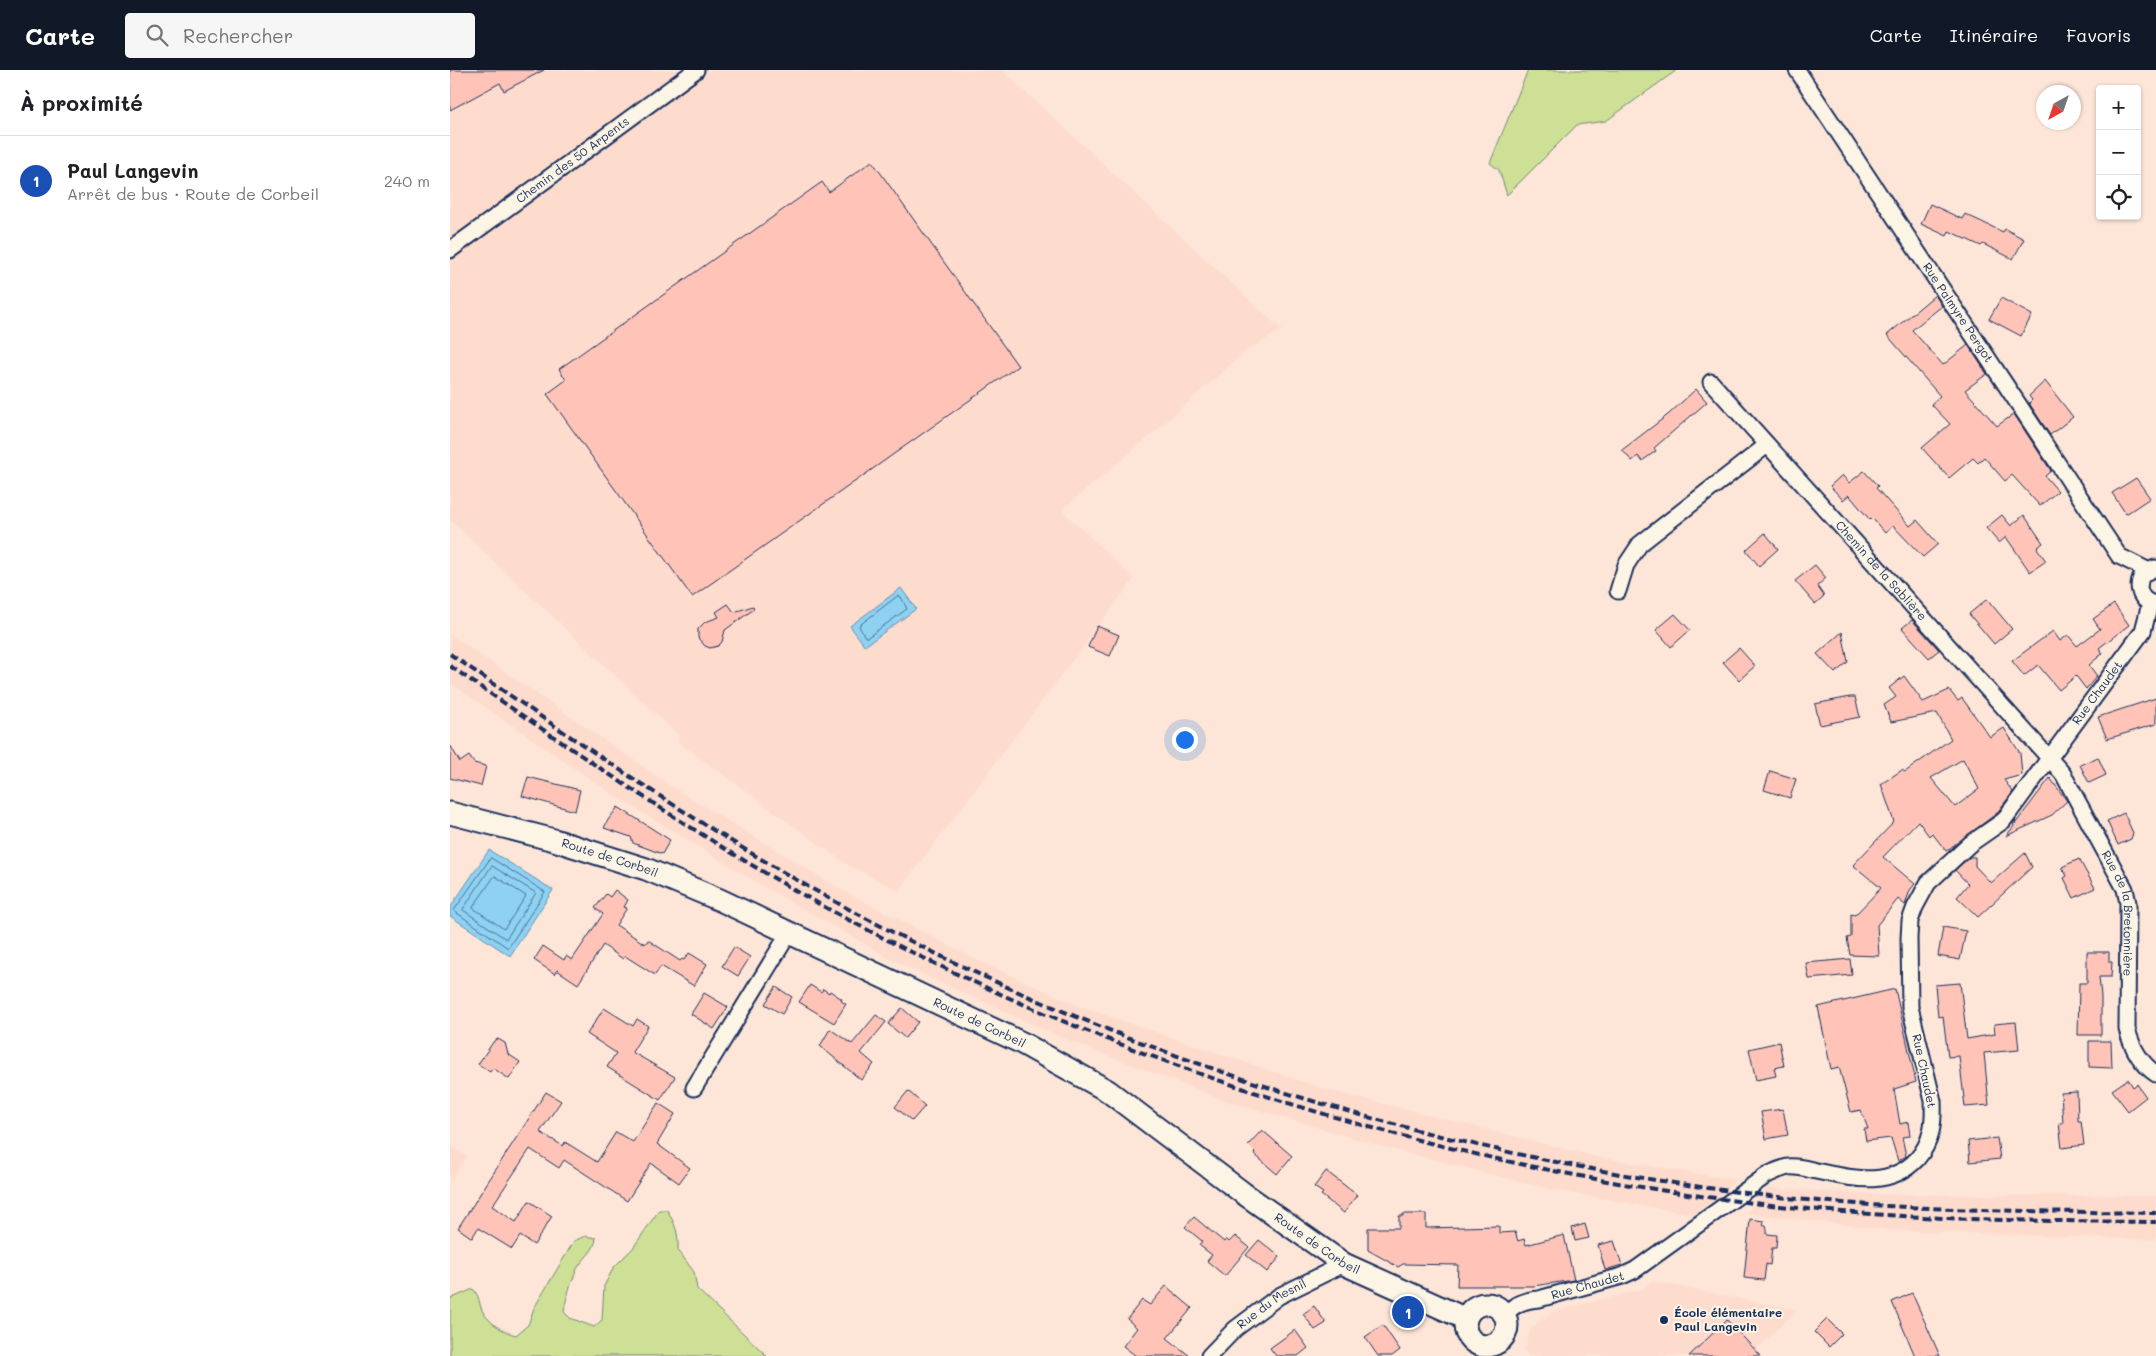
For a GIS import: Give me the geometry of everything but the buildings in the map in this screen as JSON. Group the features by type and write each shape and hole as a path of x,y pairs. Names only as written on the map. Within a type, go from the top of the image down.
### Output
{"main road":[{"name":"Route de Corbeil","path":"450,813 554,840 646,869 720,900 1022,1043 1108,1091 1250,1198 1344,1264 1466,1320"},
{"path":"1487,1305 1494,1306 1504,1315 1507,1327 1502,1338 1502,1349 1474,1342 1466,1332 1466,1320 1474,1308 1487,1305"}],"street":[{"name":"Chemin des 50 Arpents","path":"450,250 696,70"},
{"name":"Rue Palmyre Pergot","path":"1797,70 2138,585"},
{"name":"Chemin de la Sablière","path":"1711,382 2050,758"},
{"path":"1618,591 1626,565 1640,544 1767,445"},
{"name":"Rue Palmyre Pergot","path":"2120,556 2152,569"},
{"path":"2138,585 2143,574 2152,569"},
{"name":"Rue Chaudet","path":"1504,1315 1512,1307 1525,1300 1622,1276 1635,1270 1767,1175 1781,1169 1800,1167 1869,1180 1882,1179 1898,1174 1909,1167 1926,1147 1934,1114 1933,1101 1910,1007 1909,938 1910,920 1915,907 1928,883 1970,844 2003,821 2143,631 2153,604 2141,596 2138,585"},
{"name":"Rue de la Bretonnière","path":"2050,758 2063,774 2125,889 2128,903 2127,1029 2130,1042 2137,1056 2146,1068 2156,1074"},
{"path":"694,1088 789,933"},
{"name":"Rue du Mesnil","path":"1209,1356 1235,1329 1279,1296 1344,1264"}],"shaded area":[{"path":"450,70 1002,70 1282,330 1247,350 1156,431 1062,510 1134,579 899,891 846,864 678,742 678,735 450,520"},
{"path":"450,634 679,791 842,890 981,962 1082,1007 1328,1090 1597,1157 1736,1180 1695,1215 1553,1190 1387,1148 1223,1100 1057,1036 894,961 754,881 615,796 450,683"},
{"path":"450,1145 467,1156 450,1182"},
{"path":"1768,1188 1872,1194 2156,1196 2156,1240 1888,1230 1746,1213"},
{"name":"École élémentaire Paul Langevin","path":"1651,1281 1797,1310 1750,1356 1529,1356 1524,1351 1531,1328 1552,1312 1643,1289"}],"green space":[{"path":"1528,70 1677,70 1606,121 1577,125 1507,195 1499,170 1490,163"},
{"path":"659,1210 667,1210 672,1219 677,1234 678,1250 694,1272 697,1289 767,1356 450,1356 450,1299 473,1289 483,1312 489,1320 507,1332 516,1335 528,1325 534,1308 574,1241 585,1236 596,1238 595,1243 577,1269 569,1290 564,1312 570,1318 594,1327 602,1320 604,1286 614,1267 633,1248"}],"water":[{"path":"901,588 916,609 865,646 850,626"},
{"path":"489,850 553,890 510,956 450,916 450,908"}],"railway":[{"path":"450,654 644,786 743,848 845,907 955,963 1067,1013 1182,1058 1299,1097 1417,1130 1537,1158 1657,1180 1779,1197 1920,1208 2156,1213"},
{"path":"450,666 693,829 794,890 845,918 955,973 1067,1023 1182,1067 1299,1106 1417,1140 1537,1167 1658,1190 1827,1211 1921,1217 2156,1222"}],"place":[{"name":"Paul Langevin","path":"1408,1312"},
{"name":"École élémentaire Paul Langevin","path":"1664,1320"}]}
